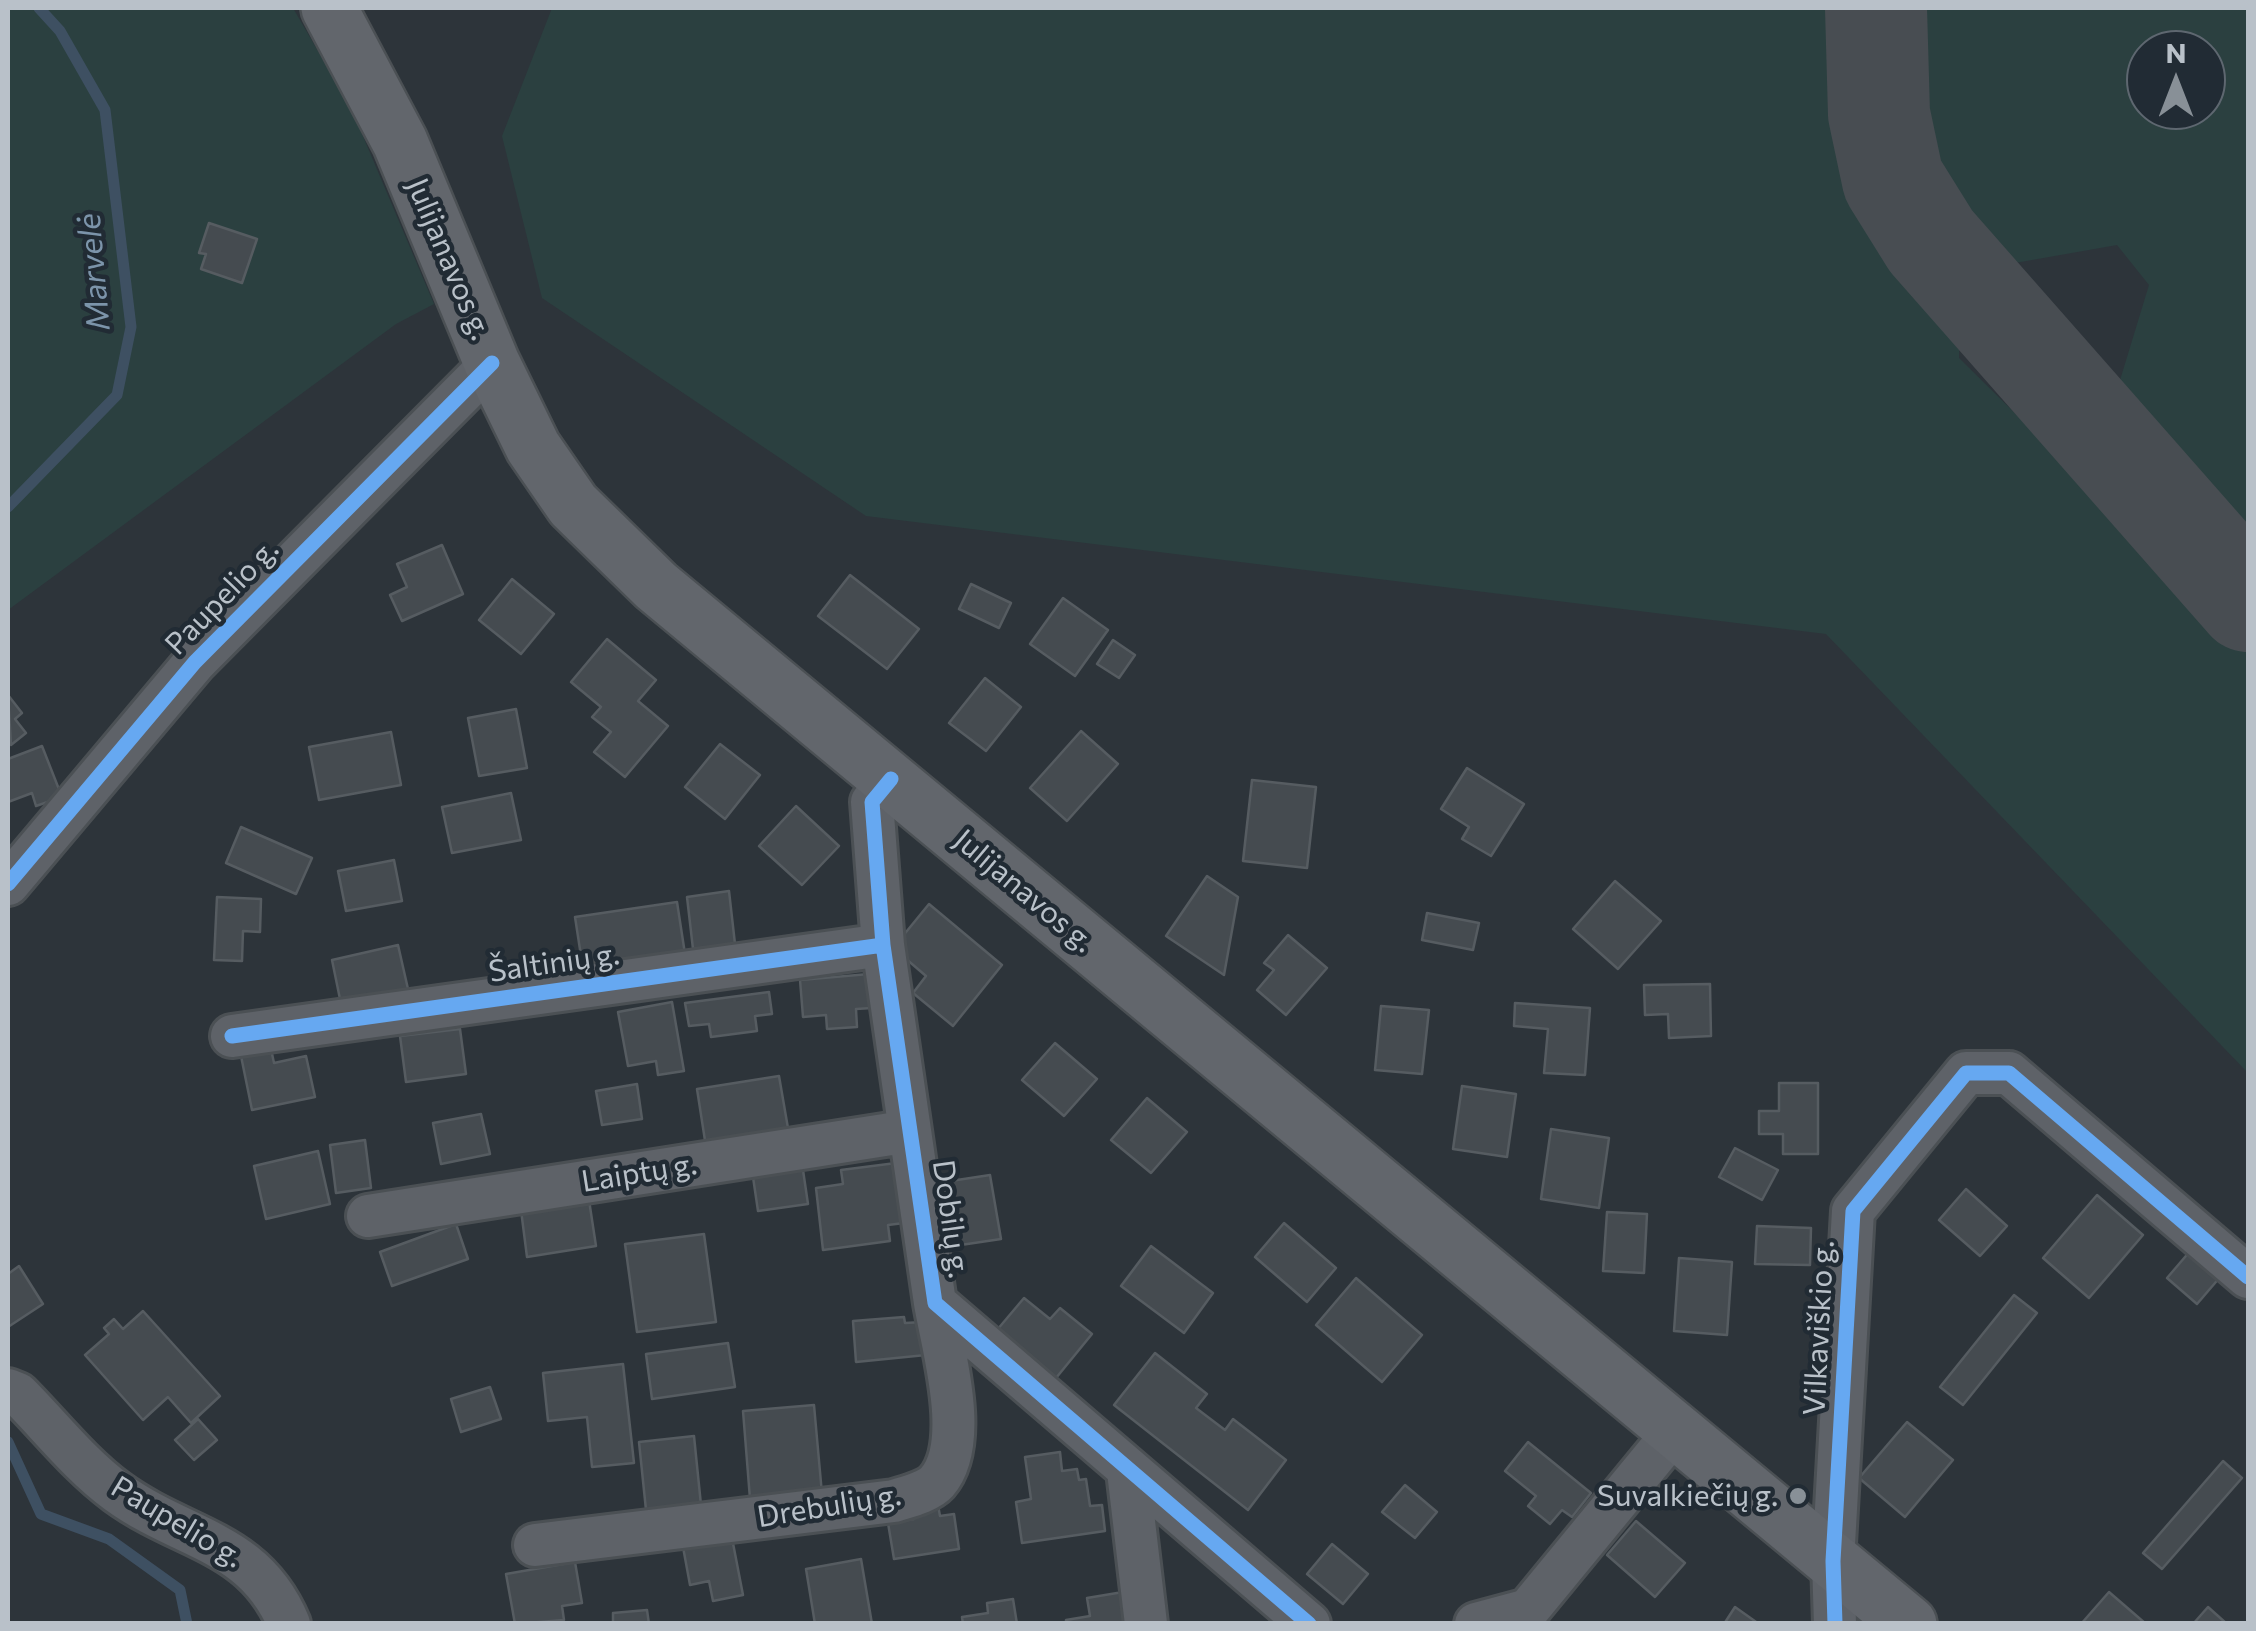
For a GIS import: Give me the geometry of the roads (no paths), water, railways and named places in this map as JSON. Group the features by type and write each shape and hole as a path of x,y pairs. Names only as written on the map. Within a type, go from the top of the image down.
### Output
{"main road":[{"name":"Julijanavos g.","path":"329,8 400,142 492,363 533,447 573,505 656,586 1909,1624"}],"street":[{"name":"Paupelio g.","path":"8,884 195,662 492,363"},
{"name":"Dobilų g.","path":"890,779 872,802 883,945 935,1304 1308,1624"},
{"name":"Šaltinių g.","path":"232,1036 883,945"},
{"name":"Vilkaviškio g.","path":"1834,1624 1833,1561 1853,1211 1966,1073 2009,1073 2248,1277"},
{"name":"Laiptų g.","path":"368,1216 910,1130"},
{"name":"Drebulių g.","path":"534,1545 894,1501 935,1485 949,1462 954,1415 935,1304"},
{"name":"Paupelio g.","path":"8,1390 18,1394 115,1490 178,1530 247,1562 275,1592 288,1624"},
{"path":"1476,1624 1528,1610 1676,1430"},
{"path":"1128,1471 1146,1624"}],"waterway":[{"name":"Marvelė","path":"8,507 117,395 131,327 105,110 60,31 39,8"},
{"name":"Marvelė","path":"8,1442 41,1514 109,1539 180,1590 187,1624"}],"place":[{"name":"Suvalkiečių g.","path":"1798,1496"}]}
